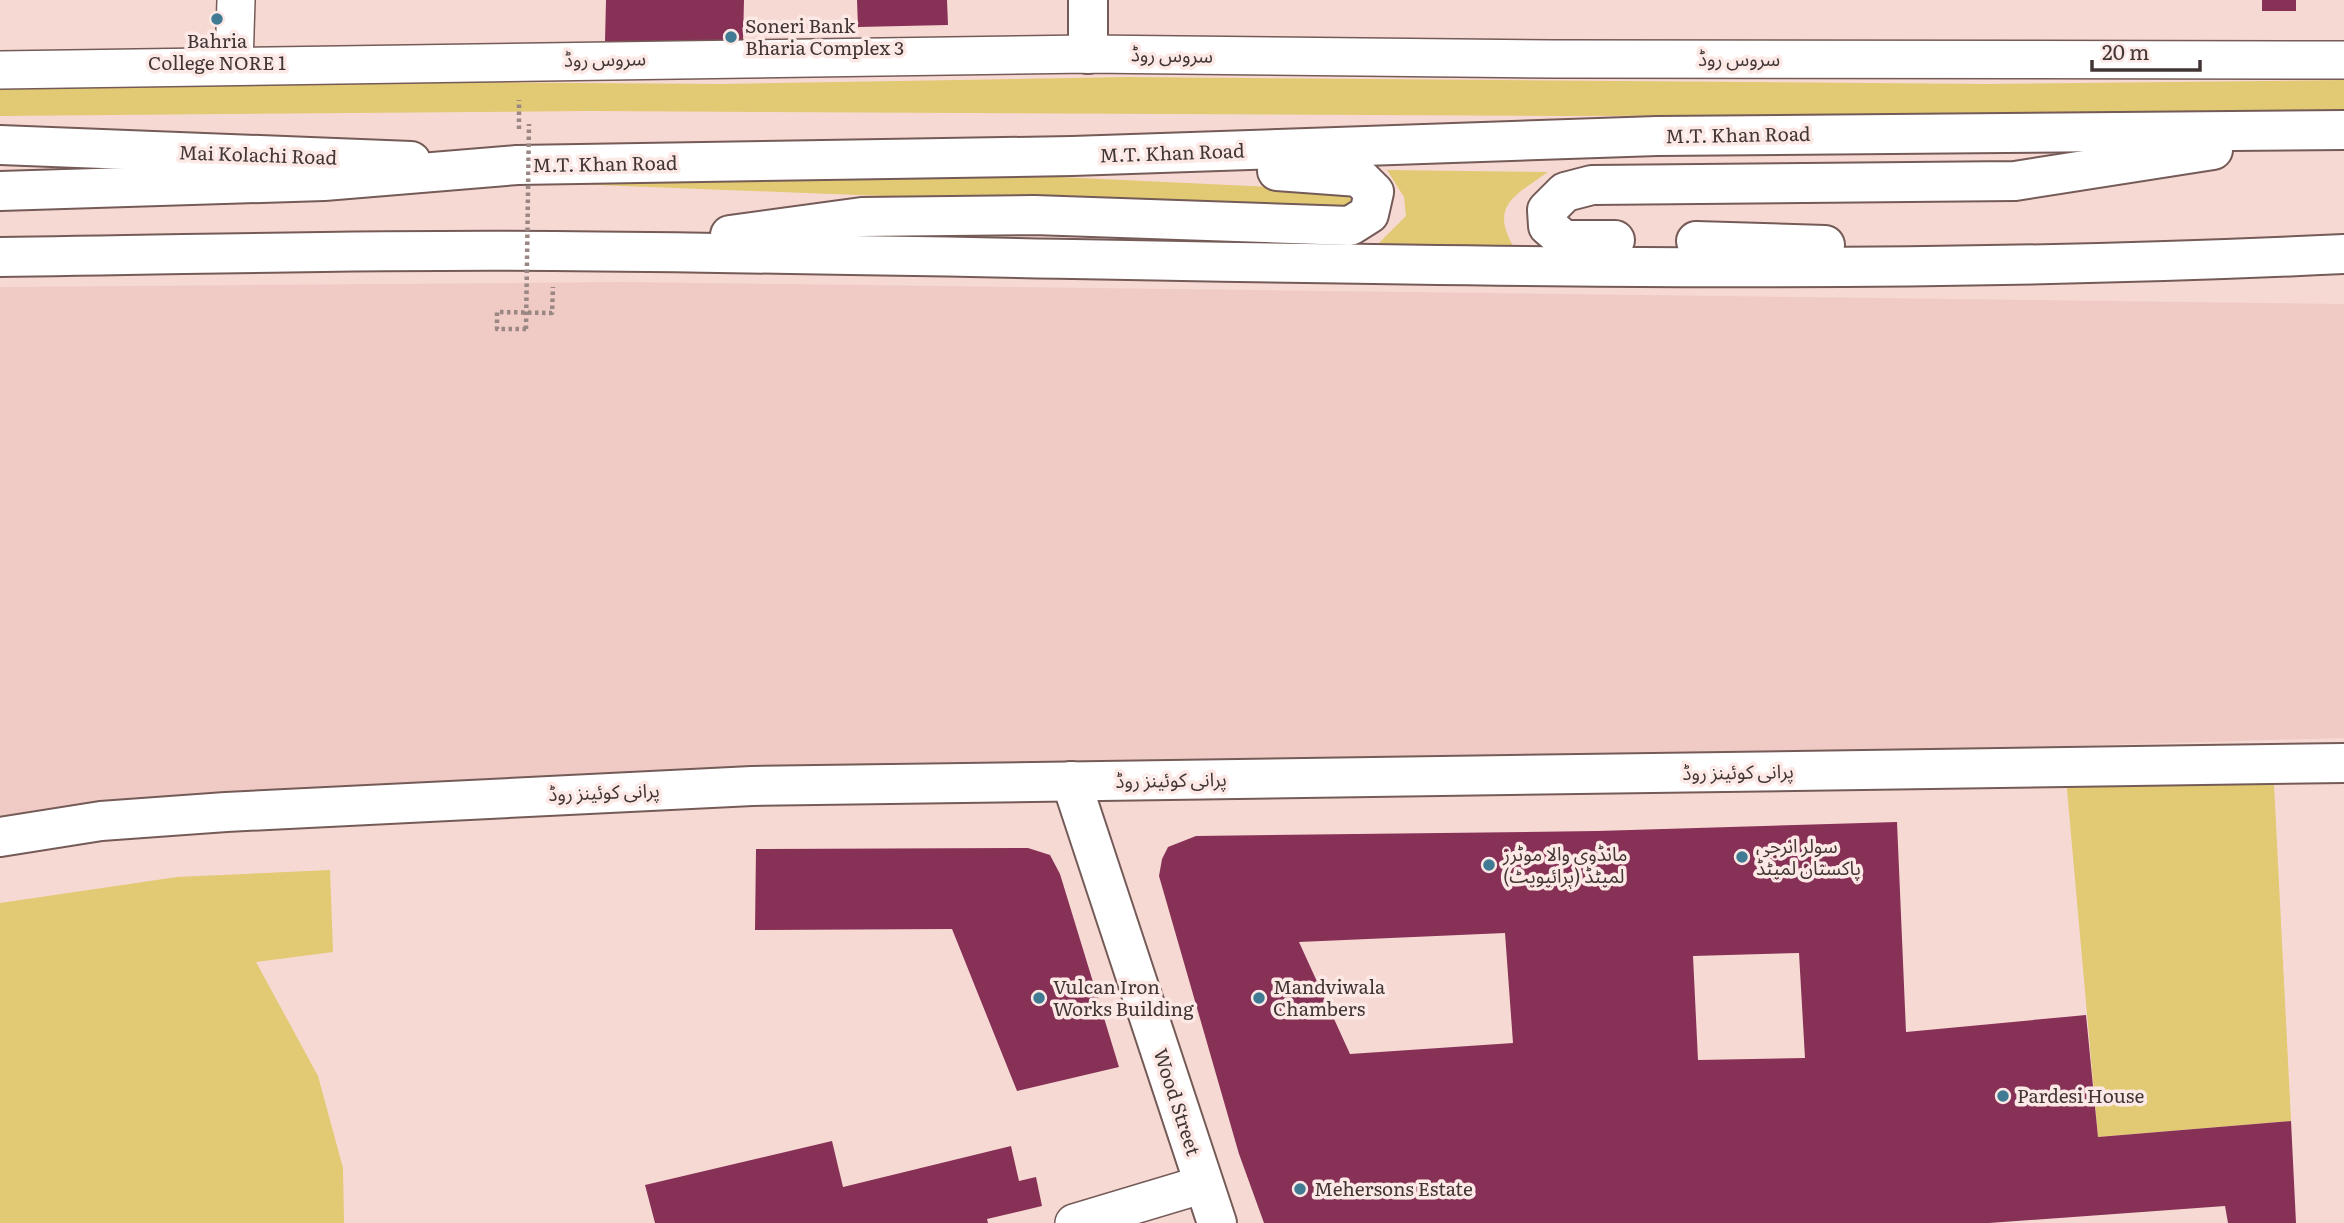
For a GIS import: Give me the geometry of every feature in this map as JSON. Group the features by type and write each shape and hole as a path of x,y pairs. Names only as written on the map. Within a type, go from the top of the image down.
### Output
{"main road":[{"path":"1088,0 1088,54"},
{"path":"2124,265 1769,241 1564,240 1548,226 1547,210 1564,192 1592,185 2015,181 2343,130"},
{"name":"M.T. Khan Road","path":"0,191 324,181 517,165 1072,156 1657,136 2343,130"},
{"name":"Mai Kolachi Road","path":"0,145 517,165"},
{"path":"599,252 862,217 1034,215 1350,226 1369,214 1374,192 1359,177 1072,156"},
{"path":"0,257 599,252 1825,269 2124,265 2344,254"},
{"name":"پرانی کوئینز روڈ","path":"0,837 101,821 524,795 752,786 2344,763"},
{"name":"Wood Street","path":"1071,781 1217,1223"}],"street":[{"path":"234,65 236,0"},
{"name":"سروس روڈ","path":"0,70 1088,54 1553,59 2344,60"},
{"path":"1074,1223 1204,1184"}],"path":[{"path":"529,124 526,329 497,329 497,312 552,313"}],"shaded area":[{"path":"1127,77 1986,84 2344,80 2344,113 1560,116 588,111 0,116 0,87 438,82 722,84"},
{"path":"829,166 1355,191 1362,196 1347,214 546,183"},
{"path":"1387,170 1548,172 1515,196 1505,212 1504,222 1515,249 1370,252 1406,216 1404,197"},
{"path":"620,282 2344,304 2344,738 1062,775 0,837 0,287"},
{"path":"2273,764 2291,1121 2098,1137 2065,767"},
{"path":"330,870 333,952 256,962 318,1076 343,1168 344,1223 0,1223 0,903 177,877"}],"building":[{"path":"606,0 744,0 743,41 605,41"},
{"path":"857,0 947,0 948,25 858,27"},
{"path":"2262,0 2296,0 2296,11 2262,11"},
{"path":"1897,822 1906,1032 2086,1015 2098,1137 2291,1121 2296,1223 2228,1223 2225,1206 1989,1223 1264,1223 1239,1154 1159,876 1162,859 1168,847 1196,836 1597,831","holes":["1505,933 1513,1043 1350,1054 1299,942","1799,953 1805,1058 1698,1060 1693,956"]},
{"name":"Vulcan Iron Works Building","path":"1028,848 1050,855 1060,874 1119,1067 1017,1091 952,929 755,930 756,849"},
{"path":"832,1141 843,1187 1011,1146 1019,1181 1036,1177 1042,1206 987,1219 988,1223 655,1223 645,1185"}],"place":[{"name":"Bahria College NORE 1","path":"217,19"},
{"name":"Soneri Bank Bharia Complex 3","path":"731,37"},
{"name":"سولر انرجی پاکستان لمیٹڈ","path":"1742,857"},
{"name":"مانڈوی والا موٹرز (پرائیویٹ) لمیٹڈ","path":"1489,865"},
{"name":"Vulcan Iron Works Building","path":"1039,998"},
{"name":"Mandviwala Chambers","path":"1259,998"},
{"name":"Pardesi House","path":"2003,1096"},
{"name":"Mehersons Estate","path":"1300,1189"}]}
